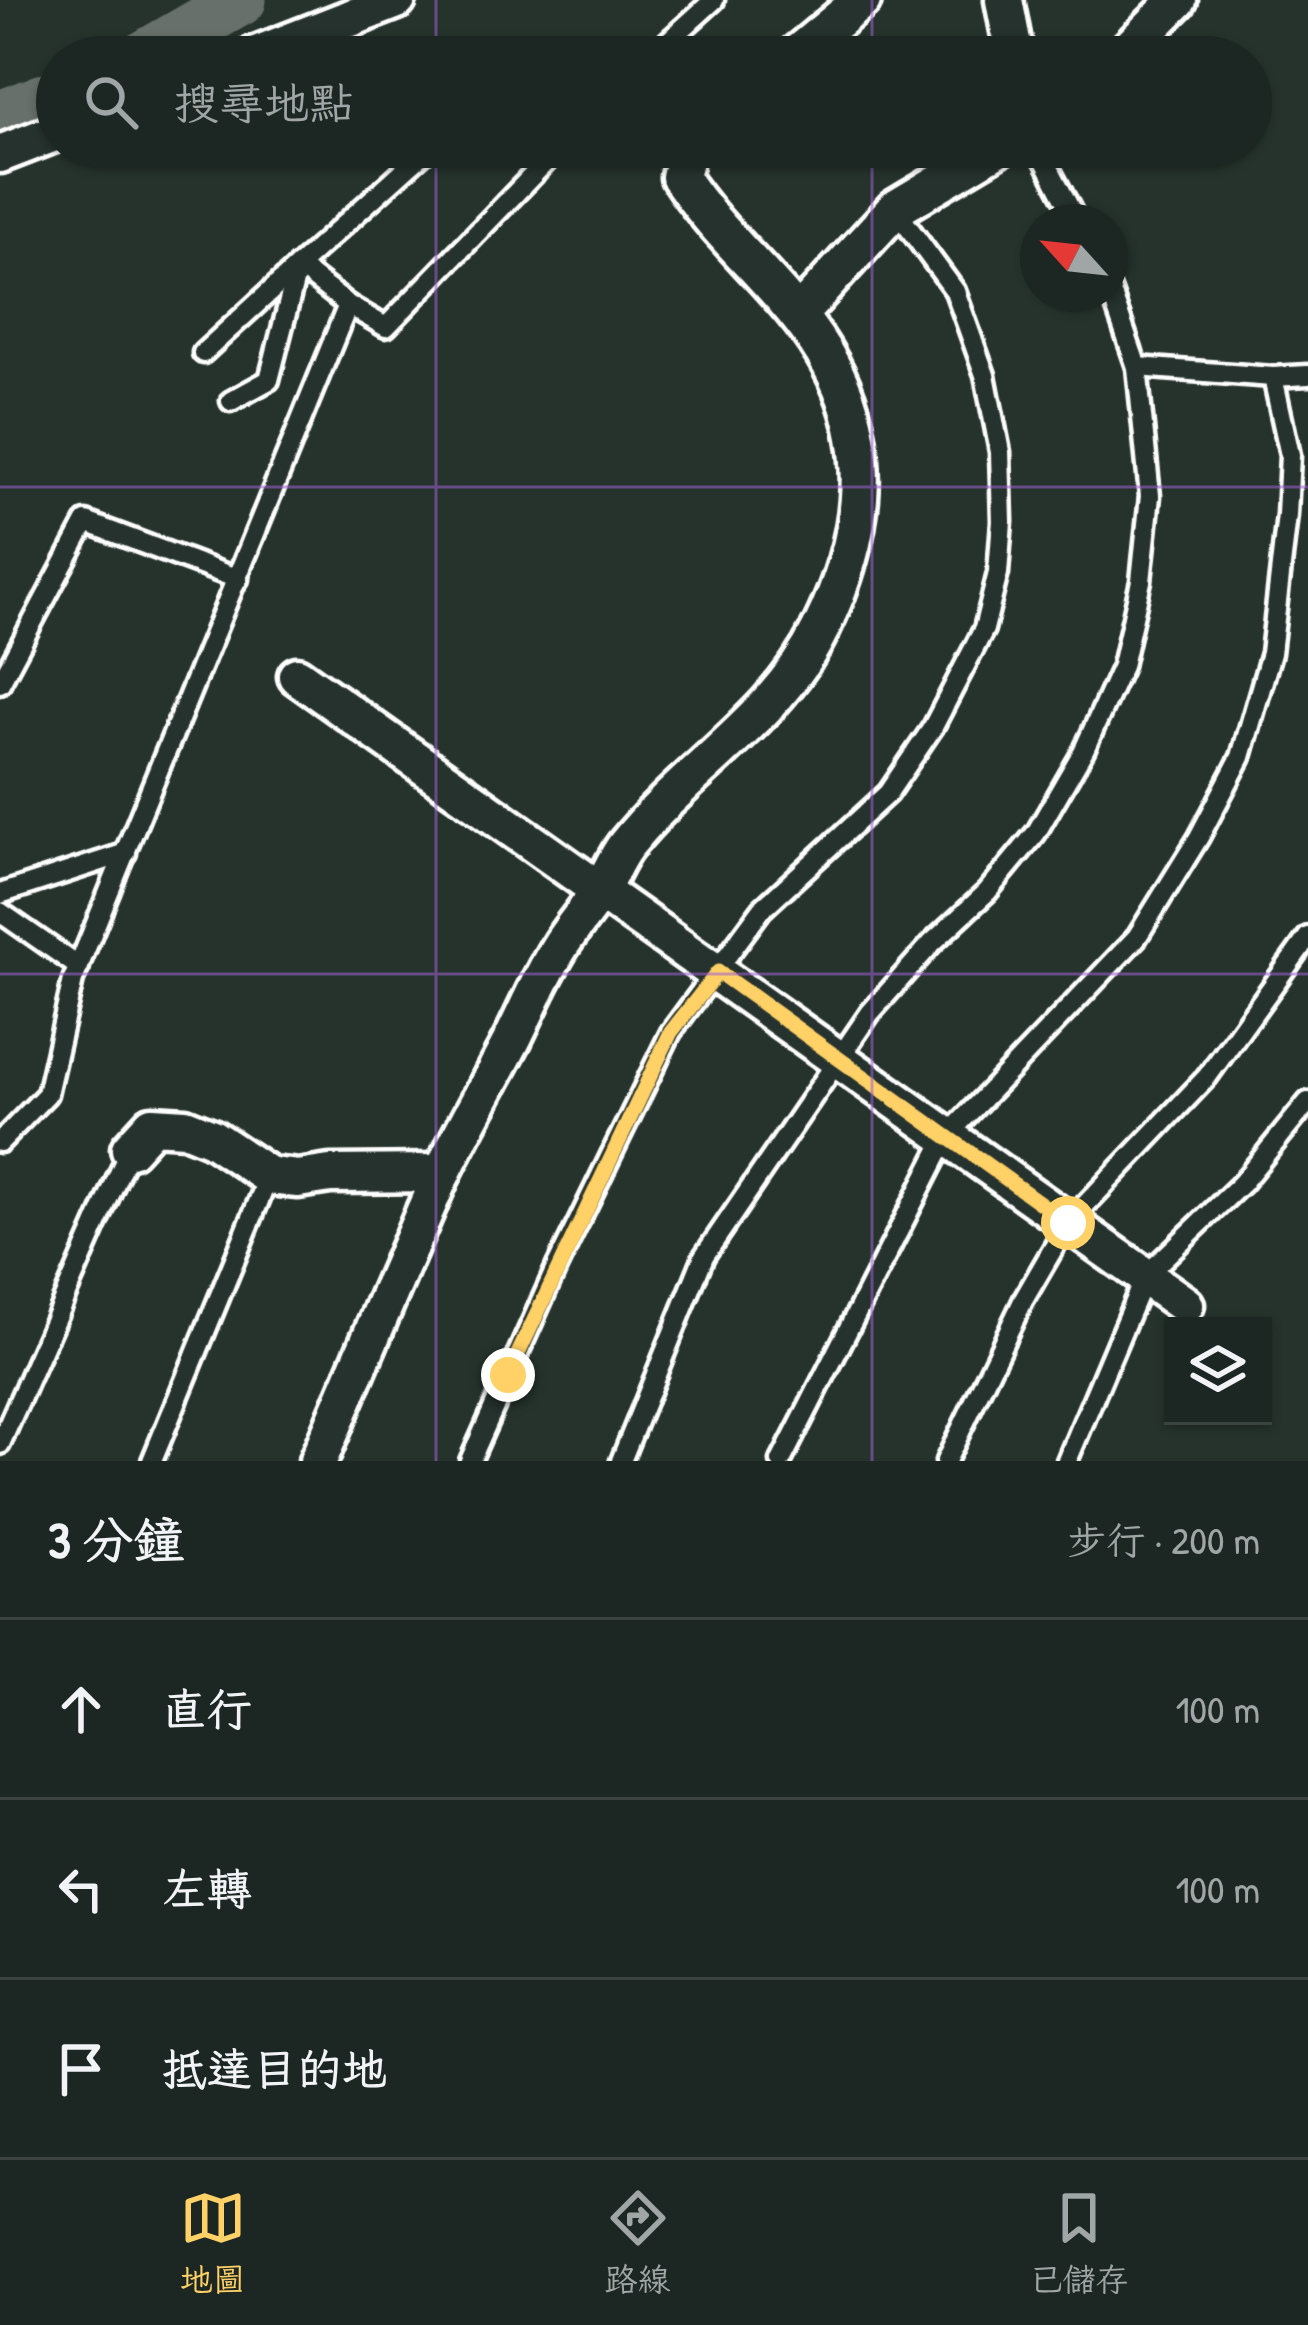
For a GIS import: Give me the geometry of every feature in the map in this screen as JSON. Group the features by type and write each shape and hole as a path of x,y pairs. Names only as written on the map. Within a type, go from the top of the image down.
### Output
{"street":[{"path":"818,36 862,0"},
{"path":"1004,0 1011,36"},
{"path":"1141,36 1178,0"},
{"path":"302,36 381,3"},
{"path":"0,154 36,140"},
{"path":"318,1461 442,1173 560,946 601,890 625,846 780,693 819,634 847,568 855,527 857,442 850,411 798,315 701,208 680,177 682,168"},
{"path":"798,315 895,209 964,168"},
{"path":"297,676 1185,1305"},
{"path":"130,1149 152,1125 184,1126 212,1138 269,1176 442,1173"}],"lane":[{"path":"674,36 714,0"},
{"path":"203,353 407,168"},
{"path":"298,266 347,305 386,327 540,168"},
{"path":"1049,168 1068,204"},
{"path":"470,1461 671,1032 762,910 888,794 958,681 984,629 998,573 1000,452 986,375 955,291 895,209"},
{"path":"231,401 269,380 298,266"},
{"path":"0,1142 47,1094 79,967 347,305"},
{"path":"621,1461 704,1256 871,1013 932,943 987,892 1036,833 1084,750 1122,666 1141,581 1150,496 1137,367 1118,312"},
{"path":"1137,367 1308,375"},
{"path":"782,1461 947,1136 1137,937 1241,757 1271,652 1287,515 1290,455 1273,376"},
{"path":"0,683 86,522 238,579"},
{"path":"0,894 126,853"},
{"path":"0,912 79,967"},
{"path":"946,1461 1024,1299 1068,1223 1207,1077 1308,937"},
{"path":"1067,1461 1145,1276 1242,1183 1308,1102"},
{"path":"0,1444 130,1149"},
{"path":"152,1461 269,1176"}],"waterway":[{"path":"178,36 241,0"},
{"path":"0,116 36,102"}],"route":[{"path":"508,1375 671,1032 718,972 1068,1223"}]}
